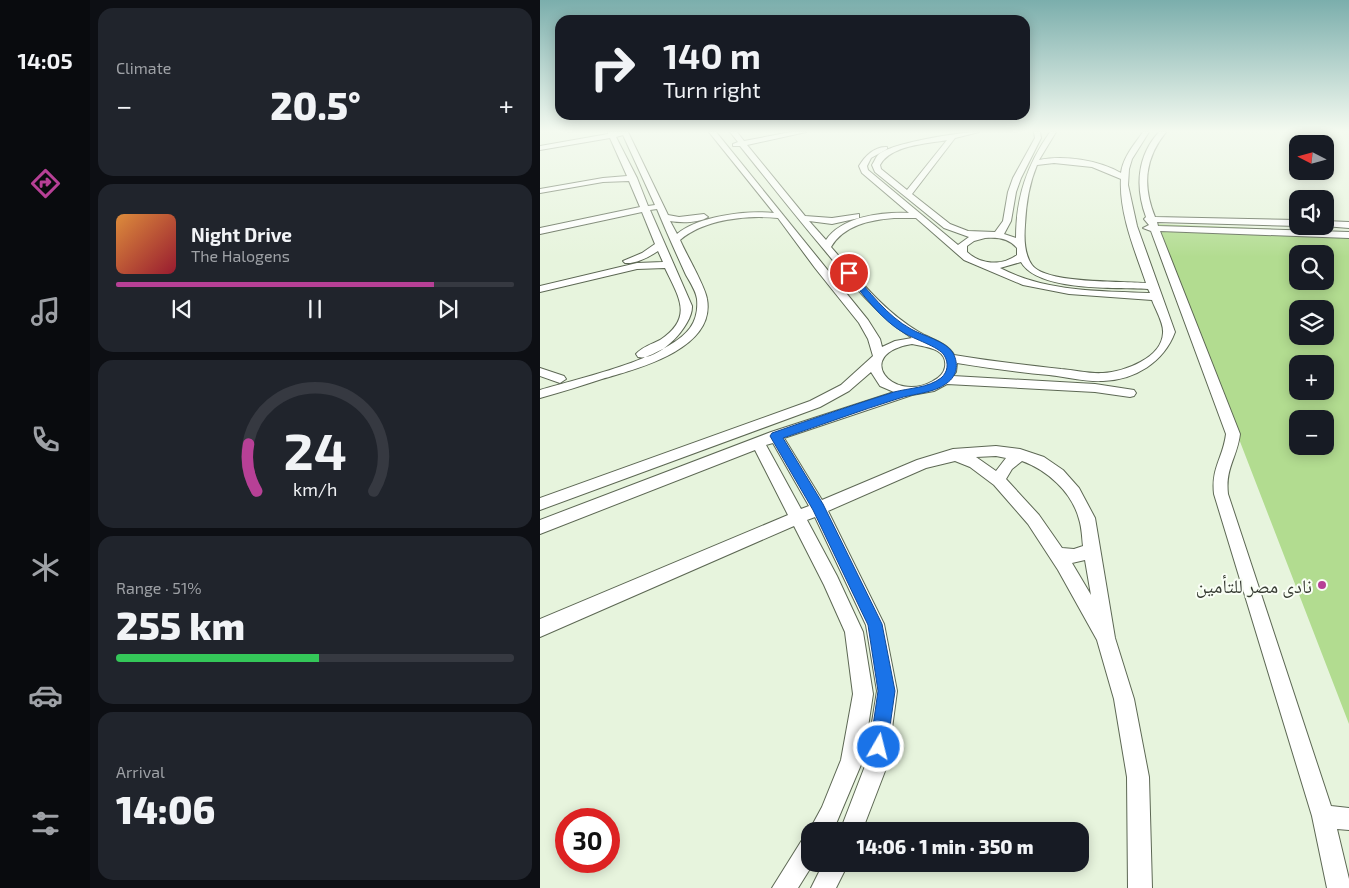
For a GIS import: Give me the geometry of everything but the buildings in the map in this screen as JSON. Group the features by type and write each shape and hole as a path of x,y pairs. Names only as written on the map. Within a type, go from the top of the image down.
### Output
{"street":[{"path":"540,187 627,173"},
{"path":"540,191 629,173"},
{"path":"540,385 639,356 668,339 678,330 684,320 687,312 686,303 668,265 631,173"},
{"path":"540,394 646,362 663,354 689,335 698,325 704,306 702,298 645,173"},
{"path":"740,173 758,201 781,216 818,266 864,322 874,339 877,358 876,373 885,384 910,391"},
{"path":"770,173 801,218 887,315 906,330 944,349 951,358 952,369 946,380"},
{"path":"868,173 891,202 918,216 973,261 986,265 1010,278 1042,288 1061,291 1156,291"},
{"path":"882,173 952,229 967,234 997,235 1011,238 1020,245"},
{"path":"908,194 924,173"},
{"path":"997,235 1008,222 1011,199 1019,173"},
{"path":"1029,173 1023,195 1020,245 1022,256 1029,268 1036,273 1058,281 1156,291"},
{"path":"1118,173 1125,178"},
{"path":"951,358 1018,369 1103,377 1119,375 1144,366 1154,358 1167,342 1170,332 1132,223 1126,173"},
{"path":"1142,173 1143,188 1152,224 1233,434 1233,442 1219,472 1221,494 1323,816 1339,888"},
{"path":"666,218 687,220 758,201"},
{"path":"801,218 815,221 840,220 891,202"},
{"path":"540,231 659,204"},
{"path":"540,226 645,207"},
{"path":"676,239 684,231 699,225 750,214 781,216"},
{"path":"826,247 836,233 848,226 886,216 918,216"},
{"path":"1132,223 1349,235"},
{"path":"1152,224 1289,223"},
{"path":"1334,224 1349,225"},
{"path":"962,253 963,245 966,242 984,235"},
{"path":"540,283 636,259 660,245"},
{"path":"986,265 1008,264 1022,256"},
{"path":"540,289 624,268 648,264 668,265"},
{"path":"540,504 815,404 845,388 893,345 912,341 932,343"},
{"path":"540,372 560,379"},
{"path":"540,527 767,440 910,391 930,388 946,380 1095,388 1130,393"},
{"path":"767,440 818,507 875,624 886,691 876,766 854,822"},
{"path":"767,440 797,517 831,581 854,632 863,694 852,760 826,822"},
{"path":"540,628 818,507 922,464 953,454 994,450 1020,454 1043,464 1061,477 1080,501 1087,518 1106,638 1124,699 1138,777 1140,888"},
{"path":"953,454 977,464 1019,502 1057,555 1106,638"},
{"path":"998,481 1007,466 1020,454"},
{"path":"1057,555 1074,556 1092,551"},
{"path":"1323,816 1349,818"},
{"path":"784,888 801,862"},
{"path":"823,888 832,872"}],"green space":[{"name":"نادى مصر للتأمين","path":"1156,224 1289,230 1289,235 1334,235 1334,231 1349,232 1349,724"}],"place":[{"name":"نادى مصر للتأمين","path":"1322,585"}],"route":[{"path":"849,273 887,315 906,330 944,349 949,354 953,364 950,375 939,385 920,391 910,391 864,405 776,436 818,507 875,624 886,691 879,747"}]}
